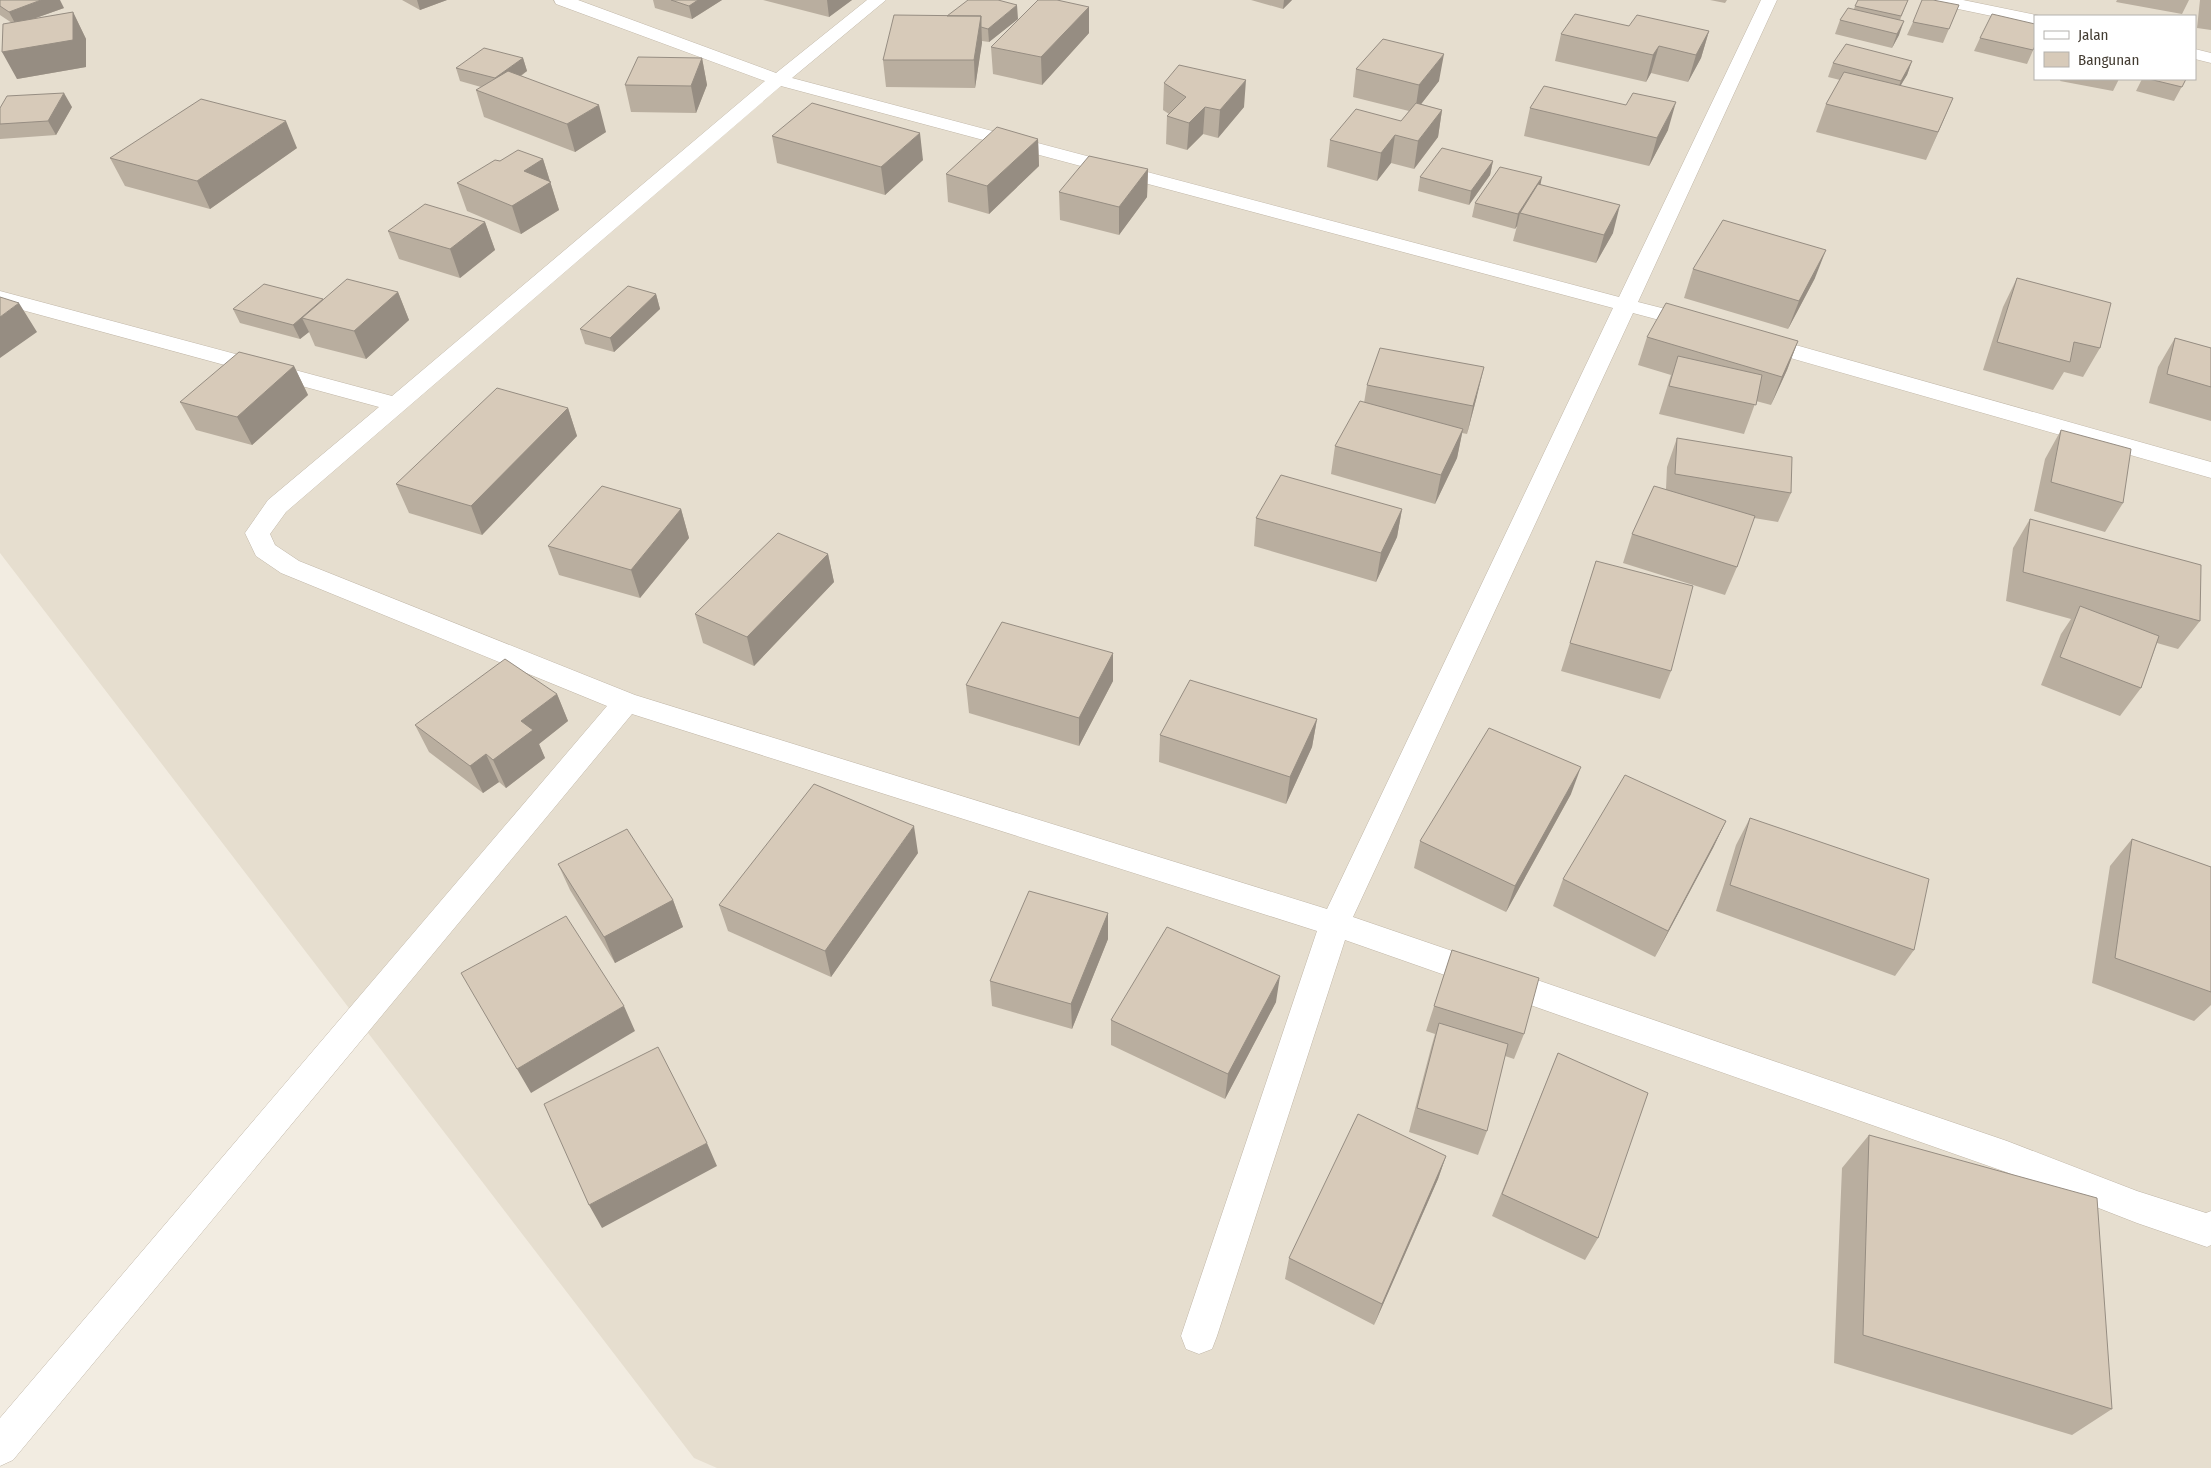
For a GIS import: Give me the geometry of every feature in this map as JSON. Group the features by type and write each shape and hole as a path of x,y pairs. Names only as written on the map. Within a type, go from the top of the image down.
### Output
{"street":[{"path":"562,0 778,80 1625,303 2211,470"},
{"path":"878,0 778,80 277,506 257,533 265,550 290,568 626,702 1335,924 2007,1157 2137,1206 2207,1230 2211,1228"},
{"path":"1199,1336 1335,924 1625,303 1769,0"},
{"path":"1939,0 2034,20"},
{"path":"2196,54 2211,58"},
{"path":"0,297 396,404"},
{"path":"0,1447 626,702"}],"shaded area":[{"path":"0,0 2211,0 2211,1468 717,1468 694,1458 0,553"}],"building":[{"path":"0,0 41,0 9,12 0,6"},
{"path":"671,0 698,0 689,6"},
{"path":"968,0 998,0 1017,5 988,29 981,27 981,16 947,16"},
{"path":"1038,0 1057,0 1089,7 1041,57 991,47"},
{"path":"1858,0 1908,0 1901,16 1855,6"},
{"path":"1922,0 1959,5 1949,29 1913,22"},
{"path":"1848,8 1904,21 1897,34 1840,20"},
{"path":"73,12 73,40 2,52 3,24"},
{"path":"1575,14 1629,26 1637,15 1709,31 1696,55 1659,46 1653,55 1561,34"},
{"path":"1992,14 2034,24 2033,50 1980,38"},
{"path":"894,15 981,16 974,60 883,60"},
{"path":"1383,39 1444,54 1419,85 1356,69"},
{"path":"1846,44 1912,61 1901,81 1833,63"},
{"path":"484,48 523,58 495,78 456,68"},
{"path":"638,57 702,58 691,86 625,85"},
{"path":"1179,65 1246,80 1220,110 1205,107 1189,123 1167,116 1186,97 1164,83"},
{"path":"508,71 599,105 567,124 476,90"},
{"path":"1844,72 1953,98 1938,132 1826,104"},
{"path":"2153,80 2186,80 2182,87"},
{"path":"1544,86 1626,105 1633,93 1676,102 1657,138 1530,108"},
{"path":"64,93 48,121 0,124 0,108 7,96"},
{"path":"201,99 286,121 197,181 110,158"},
{"path":"812,103 920,133 881,167 772,136"},
{"path":"1416,103 1442,110 1418,141 1395,135 1381,153 1330,140 1356,109 1401,121"},
{"path":"997,127 1038,139 987,186 946,174"},
{"path":"1442,148 1493,161 1471,191 1420,177"},
{"path":"518,150 543,159 524,171 551,182 512,206 457,183 495,160 500,161"},
{"path":"1089,156 1148,169 1119,207 1059,192"},
{"path":"1500,167 1542,177 1518,214 1475,203"},
{"path":"1538,184 1620,205 1604,235 1520,213"},
{"path":"425,204 485,222 450,249 388,231"},
{"path":"1723,220 1826,250 1799,301 1693,269"},
{"path":"2017,278 2111,303 2100,348 2074,342 2070,362 1997,342"},
{"path":"347,279 398,292 354,331 302,318"},
{"path":"264,284 323,299 293,325 233,309"},
{"path":"628,286 656,294 610,338 580,329"},
{"path":"0,297 19,303 0,317"},
{"path":"1666,303 1798,341 1782,377 1647,337"},
{"path":"2175,338 2211,348 2211,387 2167,374"},
{"path":"1380,348 1484,367 1473,406 1367,385"},
{"path":"239,352 294,366 237,417 180,402"},
{"path":"1678,356 1762,375 1756,405 1669,386"},
{"path":"497,388 568,408 471,506 396,484"},
{"path":"1360,401 1463,429 1441,475 1335,446"},
{"path":"2061,430 2131,449 2123,503 2051,482"},
{"path":"1677,438 1792,457 1791,493 1675,474"},
{"path":"1281,475 1402,509 1381,553 1256,518"},
{"path":"602,486 681,509 631,570 548,546"},
{"path":"1654,486 1755,516 1737,567 1632,534"},
{"path":"2030,519 2201,565 2200,621 2023,572"},
{"path":"778,533 828,554 747,637 695,614"},
{"path":"1596,561 1693,586 1671,671 1570,643"},
{"path":"2080,606 2159,636 2141,688 2060,657"},
{"path":"1002,622 1113,653 1079,718 966,685"},
{"path":"505,659 557,694 521,721 533,730 493,760 486,754 470,766 415,725"},
{"path":"1190,680 1317,719 1290,777 1160,735"},
{"path":"1489,728 1581,767 1515,886 1420,841"},
{"path":"1625,775 1726,821 1668,931 1563,879"},
{"path":"814,784 914,826 825,951 719,905"},
{"path":"1750,818 1929,879 1914,950 1730,885"},
{"path":"627,829 673,900 604,937 558,864"},
{"path":"2132,839 2211,867 2211,992 2115,958"},
{"path":"1029,891 1108,913 1071,1004 990,981"},
{"path":"566,916 624,1006 517,1069 461,973"},
{"path":"1167,927 1280,976 1228,1074 1111,1020"},
{"path":"1452,950 1539,978 1524,1034 1434,1006"},
{"path":"1439,1023 1508,1044 1487,1131 1417,1108"},
{"path":"658,1047 707,1143 589,1205 544,1104"},
{"path":"1558,1053 1648,1093 1598,1238 1502,1194"},
{"path":"1358,1114 1446,1156 1382,1304 1289,1258"},
{"path":"1869,1135 2097,1198 2112,1409 1863,1335"}]}
